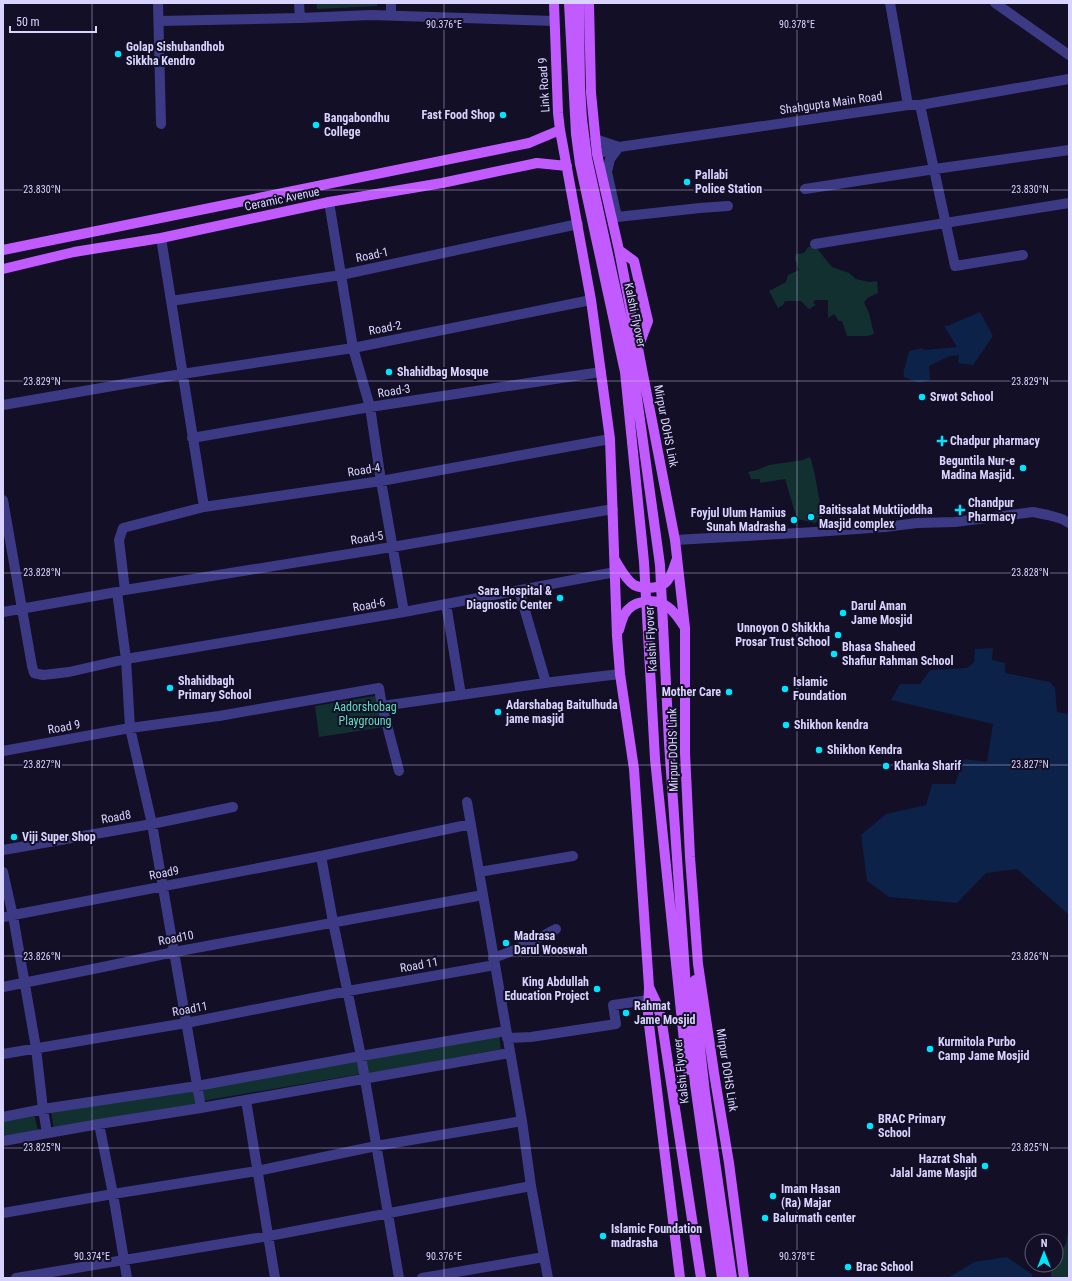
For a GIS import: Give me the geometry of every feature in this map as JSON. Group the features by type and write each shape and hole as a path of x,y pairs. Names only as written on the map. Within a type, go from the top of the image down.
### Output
{"main road":[{"name":"Link Road 9","path":"554,3 558,113 566,166"},
{"path":"569,3 576,134 580,164 625,372 644,562 655,759 668,892 684,1049 716,1278"},
{"name":"Kalshi Flyover","path":"579,3 582,118 587,158 633,370 660,565 669,743 687,1001 695,1084 722,1278"},
{"path":"588,3 591,93 597,154"},
{"name":"Ceramic Avenue","path":"3,250 529,143 560,130"},
{"name":"Mirpur DOHS Link","path":"597,154 619,250 675,540 685,628 685,753 690,857 698,964 729,1163 744,1278"},
{"name":"Ceramic Avenue","path":"3,269 74,252 161,238 330,202 442,183 537,163 566,166"},
{"path":"566,166 591,300 610,439 617,636 620,674 634,769 649,987 648,1000 650,1033 680,1278"},
{"path":"619,250 634,261 648,321 638,348"},
{"path":"615,560 634,585 645,588 655,588 666,583 673,572 677,557"},
{"path":"617,636 628,609 636,604 646,601 657,602 667,606 674,612 685,628"},
{"name":"Kalshi Flyover","path":"698,964 695,982 705,1093 732,1278"},
{"name":"Kalshi Flyover","path":"649,987 656,1002 663,1028 700,1278"}],"street":[{"path":"158,3 161,124"},
{"path":"299,3 300,18"},
{"path":"391,3 391,15"},
{"path":"890,3 908,105"},
{"path":"994,3 1069,55"},
{"path":"158,21 371,15 554,21"},
{"name":"Shahgupta Main Road","path":"597,154 619,147 908,105 920,105 1069,79"},
{"path":"920,105 955,266 1023,255"},
{"path":"595,139 619,147 610,158 607,172 617,217 728,206"},
{"path":"805,189 1069,150"},
{"path":"330,202 353,348 370,407 381,481 404,612"},
{"path":"815,244 1069,202"},
{"name":"Road-1","path":"170,301 341,275 578,224"},
{"path":"161,238 204,507"},
{"name":"Road-2","path":"3,405 182,374 353,348 591,300"},
{"name":"Road-3","path":"192,438 370,407 601,372"},
{"name":"Road-4","path":"121,591 119,540 123,528 204,507 381,481 610,439"},
{"path":"3,500 7,539 21,609"},
{"name":"Road-5","path":"3,612 613,509"},
{"path":"675,540 823,532 917,523 955,522 1033,512 1062,518 1069,523"},
{"name":"Road-6","path":"21,609 34,673 43,675 69,672 126,659 404,612 615,572"},
{"path":"520,590 546,683"},
{"path":"121,591 130,728 152,824 201,1108"},
{"path":"446,604 461,695"},
{"path":"399,771 382,706 620,674"},
{"name":"Road 9","path":"3,751 130,728 219,716 379,688 382,706"},
{"path":"467,802 509,1053 522,1121 531,1186 548,1278"},
{"name":"Road8","path":"3,850 152,824 233,807"},
{"name":"Road9","path":"8,916 321,856 471,824"},
{"path":"321,856 361,1056 399,1278"},
{"path":"479,872 573,856"},
{"path":"3,872 8,916 24,983 36,1048 47,1133"},
{"name":"Road10","path":"3,987 174,952 483,895"},
{"name":"Road 11","path":"348,991 494,961 529,944 556,928"},
{"name":"Road11","path":"3,1054 186,1023 348,991"},
{"path":"3,1117 43,1109 197,1086 361,1056 506,1034 531,1037 616,1024 613,1005 648,1000"},
{"path":"3,1141 201,1108 509,1053"},
{"path":"246,1100 275,1278"},
{"path":"3,1213 257,1170 376,1146 522,1121"},
{"path":"99,1124 113,1194 127,1278"},
{"path":"16,1278 269,1236 531,1186"},
{"path":"422,1278 544,1257"}],"green space":[{"path":"316,3 377,3 377,6 317,9"},
{"path":"815,246 832,267 849,273 856,279 869,282 877,281 878,293 869,297 864,302 869,313 874,334 867,336 847,336 842,321 839,321 834,314 828,318 828,300 815,300 813,303 816,305 809,309 801,301 785,301 783,305 778,308 769,291 786,282 788,275 799,270 795,258 796,254 804,253 808,247"},
{"path":"809,457 811,459 819,495 822,517 815,523 797,519 785,479 760,483 760,479 751,479 748,472 769,465 803,460"},
{"name":"Aadorshobag Playgroung","path":"380,695 384,727 319,737 315,706"},
{"path":"499,1035 501,1049 367,1074 364,1058"},
{"path":"359,1061 361,1074 202,1101 200,1088"},
{"path":"193,1087 196,1106 54,1130 51,1111"},
{"path":"34,1115 38,1130 3,1136 3,1122"},
{"path":"1069,1225 1069,1278 1051,1278 1051,1273 1064,1273 1064,1247 1066,1244"}],"water":[{"path":"980,312 993,336 973,365 958,363 959,355 950,356 929,366 930,380 919,383 904,377 904,373 903,374 909,351 923,348 923,350 957,347 944,326"},
{"path":"993,648 992,660 1005,663 1005,673 1050,682 1055,688 1057,712 1069,714 1069,915 1017,869 986,873 957,903 889,897 867,881 861,835 886,814 926,805 932,784 955,784 964,759 987,762 993,724 891,700 900,684 920,684 930,670 967,668 974,662 975,649"},
{"path":"1007,1257 1024,1269 1024,1273 1030,1273 1033,1275 1031,1278 948,1278 974,1262"}],"place":[{"name":"Golap Sishubandhob Sikkha Kendro","path":"118,54"},
{"name":"Fast Food Shop","path":"503,115"},
{"name":"Bangabondhu College","path":"316,125"},
{"name":"Pallabi Police Station","path":"687,182"},
{"name":"Shahidbag Mosque","path":"389,372"},
{"name":"Srwot School","path":"922,397"},
{"name":"Chadpur pharmacy","path":"942,441"},
{"name":"Beguntila Nur-e Madina Masjid.","path":"1023,468"},
{"name":"Chandpur Pharmacy","path":"960,510"},
{"name":"Baitissalat Muktijoddha Masjid complex","path":"811,517"},
{"name":"Foyjul Ulum Hamius Sunah Madrasha","path":"794,520"},
{"name":"Sara Hospital & Diagnostic Center","path":"560,598"},
{"name":"Darul Aman Jame Mosjid","path":"843,613"},
{"name":"Unnoyon O Shikkha Prosar Trust School","path":"838,635"},
{"name":"Bhasa Shaheed Shafiur Rahman School","path":"834,654"},
{"name":"Shahidbagh Primary School","path":"170,688"},
{"name":"Islamic Foundation","path":"785,689"},
{"name":"Mother Care","path":"729,692"},
{"name":"Adarshabag Baitulhuda jame masjid","path":"498,712"},
{"name":"Shikhon kendra","path":"786,725"},
{"name":"Shikhon Kendra","path":"819,750"},
{"name":"Khanka Sharif","path":"886,766"},
{"name":"Viji Super Shop","path":"14,837"},
{"name":"Madrasa Darul Wooswah","path":"506,943"},
{"name":"King Abdullah Education Project","path":"597,989"},
{"name":"Rahmat Jame Mosjid","path":"626,1013"},
{"name":"Kurmitola Purbo Camp Jame Mosjid","path":"930,1049"},
{"name":"BRAC Primary School","path":"870,1126"},
{"name":"Hazrat Shah Jalal Jame Masjid","path":"985,1166"},
{"name":"Imam Hasan (Ra) Majar","path":"773,1196"},
{"name":"Balurmath center","path":"765,1218"},
{"name":"Islamic Foundation madrasha","path":"603,1236"},
{"name":"Brac School","path":"848,1267"}]}
